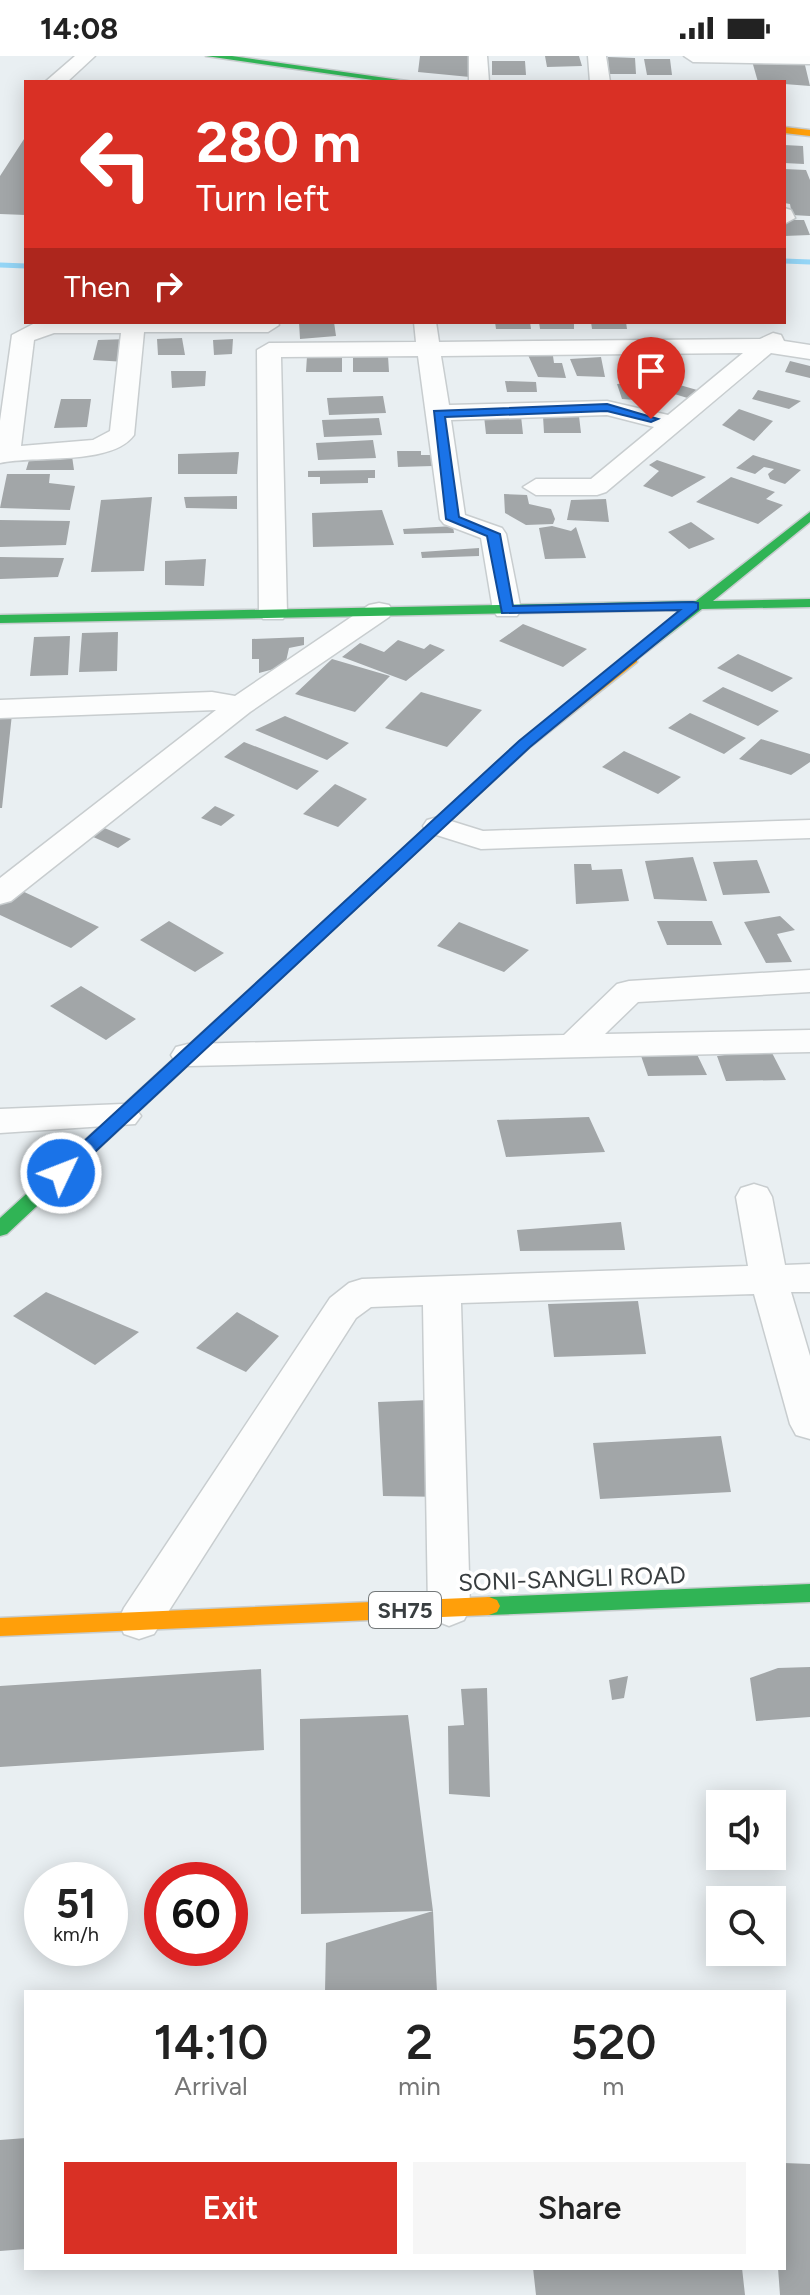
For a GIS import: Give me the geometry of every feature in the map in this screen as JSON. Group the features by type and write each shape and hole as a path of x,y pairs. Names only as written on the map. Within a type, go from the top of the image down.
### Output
{"main road":[{"path":"211,56 394,80"},
{"path":"786,130 810,133"},
{"path":"0,1229 525,744 693,606 810,516"},
{"path":"0,619 810,603"},
{"name":"SONI-SANGLI ROAD","path":"0,1627 810,1593"}],"street":[{"path":"57,80 86,56"},
{"path":"478,56 479,80"},
{"path":"597,56 600,80"},
{"path":"693,56 810,58"},
{"path":"133,326 122,435 98,447 4,455 23,335 44,331 47,324 223,324"},
{"path":"268,324 273,613"},
{"path":"425,324 453,519 493,534 507,610"},
{"path":"649,324 655,347"},
{"path":"536,487 597,487 769,346 780,331 778,324"},
{"path":"269,350 769,346 810,352"},
{"path":"439,413 607,408 674,424"},
{"path":"0,894 240,706 379,611"},
{"path":"0,709 212,701 240,706"},
{"path":"438,826 481,840 651,837 810,829"},
{"path":"572,1047 629,992 810,981"},
{"path":"188,1055 810,1041"},
{"path":"0,1121 123,1116"},
{"path":"754,1197 769,1280 810,1424"},
{"path":"139,1621 343,1308 362,1293 442,1293 810,1278"},
{"path":"442,1293 449,1608"}],"building":[{"path":"420,56 474,56 470,77 418,72"},
{"path":"545,56 579,56 582,66 547,67"},
{"path":"608,57 635,58 636,74 609,74"},
{"path":"644,59 670,59 672,75 647,75"},
{"path":"492,61 525,61 526,75 492,75"},
{"path":"752,61 804,61 810,86 786,84 786,80 757,80"},
{"path":"24,139 24,215 0,214 0,176"},
{"path":"786,145 803,146 804,164 786,163"},
{"path":"786,169 806,170 810,180 810,216 792,215 790,204 786,203"},
{"path":"786,220 804,220 810,235 786,236"},
{"path":"299,324 334,324 336,336 300,339"},
{"path":"495,324 530,324 531,329 496,329"},
{"path":"539,324 574,324 574,329 540,329"},
{"path":"591,324 626,324 627,329 592,329"},
{"path":"182,338 185,355 158,355 157,339"},
{"path":"128,339 126,362 93,360 98,340"},
{"path":"233,339 232,354 214,355 213,340"},
{"path":"528,355 553,356 554,363 562,363 566,378 538,377"},
{"path":"307,356 342,356 342,372 306,372"},
{"path":"353,356 388,356 389,372 353,372"},
{"path":"601,357 605,377 577,376 570,359"},
{"path":"790,361 810,366 810,378 785,372"},
{"path":"171,371 206,371 205,386 172,388"},
{"path":"505,381 536,382 537,392 507,392"},
{"path":"666,381 704,392 694,400 658,389"},
{"path":"637,383 637,393 633,393 635,400 622,399 617,384"},
{"path":"758,390 801,401 789,409 752,399"},
{"path":"383,396 386,413 329,415 327,398"},
{"path":"61,399 91,399 87,427 54,428"},
{"path":"739,409 773,421 754,441 722,425"},
{"path":"484,416 521,416 523,434 486,434"},
{"path":"543,416 579,416 581,433 544,433"},
{"path":"379,418 382,435 324,437 322,420"},
{"path":"373,440 376,458 318,460 316,443"},
{"path":"397,451 421,451 421,455 432,455 433,466 398,467"},
{"path":"239,452 237,474 178,474 178,454"},
{"path":"753,455 801,470 785,484 770,479 768,474 774,469 764,467 755,474 736,468"},
{"path":"72,456 74,470 26,470 30,457"},
{"path":"657,460 706,477 672,497 643,486 659,471 649,465"},
{"path":"375,470 375,478 368,478 368,483 320,484 320,477 308,477 308,471"},
{"path":"7,474 50,474 49,483 75,486 70,510 0,508"},
{"path":"731,477 775,492 766,499 783,505 758,524 696,502"},
{"path":"504,494 527,495 529,504 551,509 555,519 553,524 526,525 505,513"},
{"path":"237,496 237,509 186,508 184,497"},
{"path":"152,497 144,571 91,572 101,500"},
{"path":"606,499 609,522 567,520 571,500"},
{"path":"382,510 394,545 313,547 312,513"},
{"path":"0,520 70,521 66,545 0,547"},
{"path":"691,522 715,539 689,549 668,532"},
{"path":"453,526 454,533 404,534 403,529"},
{"path":"552,526 571,531 576,527 586,558 545,559 539,528"},
{"path":"479,548 479,556 422,558 421,552"},
{"path":"0,557 64,558 58,577 0,579"},
{"path":"206,559 204,586 165,585 165,561"},
{"path":"523,624 587,649 563,667 499,641"},
{"path":"118,632 117,671 79,672 82,633"},
{"path":"70,636 68,675 30,676 34,637"},
{"path":"304,637 304,645 289,648 285,666 259,673 259,659 252,659 252,639"},
{"path":"398,640 424,649 430,644 445,650 406,681 342,657 360,643 384,652"},
{"path":"738,654 793,678 772,692 717,668"},
{"path":"332,659 390,676 355,712 295,694"},
{"path":"723,687 779,711 758,726 702,701"},
{"path":"421,692 482,710 447,747 385,728"},
{"path":"690,713 746,738 724,754 668,728"},
{"path":"0,714 12,714 2,808 0,808"},
{"path":"285,716 349,743 327,760 255,730"},
{"path":"761,739 810,754 810,762 791,775 739,759"},
{"path":"244,742 319,771 297,790 224,757"},
{"path":"624,751 681,777 658,794 602,767"},
{"path":"335,784 367,799 338,827 303,814"},
{"path":"215,806 235,815 221,826 201,818"},
{"path":"102,827 131,839 118,848 91,836"},
{"path":"693,857 707,901 654,899 645,861"},
{"path":"757,860 770,893 723,895 713,862"},
{"path":"574,864 591,864 592,870 622,869 629,901 576,904"},
{"path":"20,890 99,927 71,948 0,915 0,905"},
{"path":"780,916 795,930 777,934 792,962 766,963 744,922"},
{"path":"169,921 224,953 195,972 140,940"},
{"path":"657,921 712,921 722,945 667,945"},
{"path":"459,922 529,950 504,972 437,946"},
{"path":"81,986 136,1019 106,1040 50,1006"},
{"path":"692,1044 707,1075 648,1076 639,1050"},
{"path":"770,1049 786,1080 726,1081 717,1056"},
{"path":"589,1117 605,1152 506,1157 497,1120"},
{"path":"621,1222 625,1250 520,1251 517,1230"},
{"path":"46,1292 139,1332 95,1365 13,1316"},
{"path":"638,1301 646,1354 554,1357 548,1304"},
{"path":"237,1312 279,1336 246,1372 196,1348"},
{"path":"429,1400 446,1497 383,1496 378,1402"},
{"path":"721,1436 731,1492 600,1499 593,1443"},
{"path":"810,1667 810,1717 756,1721 750,1678 778,1668"},
{"path":"261,1669 264,1750 0,1767 0,1686"},
{"path":"628,1676 624,1698 612,1700 609,1680"},
{"path":"487,1688 490,1797 449,1794 448,1726 464,1725 461,1689"},
{"path":"408,1715 433,1911 301,1914 300,1719"},
{"path":"433,1911 437,1990 325,1990 326,1943"},
{"path":"24,2138 24,2249 0,2251 0,2140"},
{"path":"786,2163 810,2164 810,2295 780,2295 778,2270 786,2270"},
{"path":"533,2270 742,2270 745,2295 536,2295"}],"waterway":[{"path":"786,261 810,262"},
{"path":"0,265 24,266"}],"traffic: fast":[{"path":"211,56 394,80"},
{"path":"632,659 810,516"},
{"path":"0,619 810,603"},
{"path":"0,1229 409,851"},
{"path":"489,1606 810,1593"}],"traffic: slow":[{"path":"786,130 810,133"},
{"path":"409,851 525,744 632,659"},
{"path":"0,1627 489,1606"}],"route":[{"path":"61,1173 525,744 693,606 507,610 493,534 453,519 439,413 607,408 651,419"}]}
